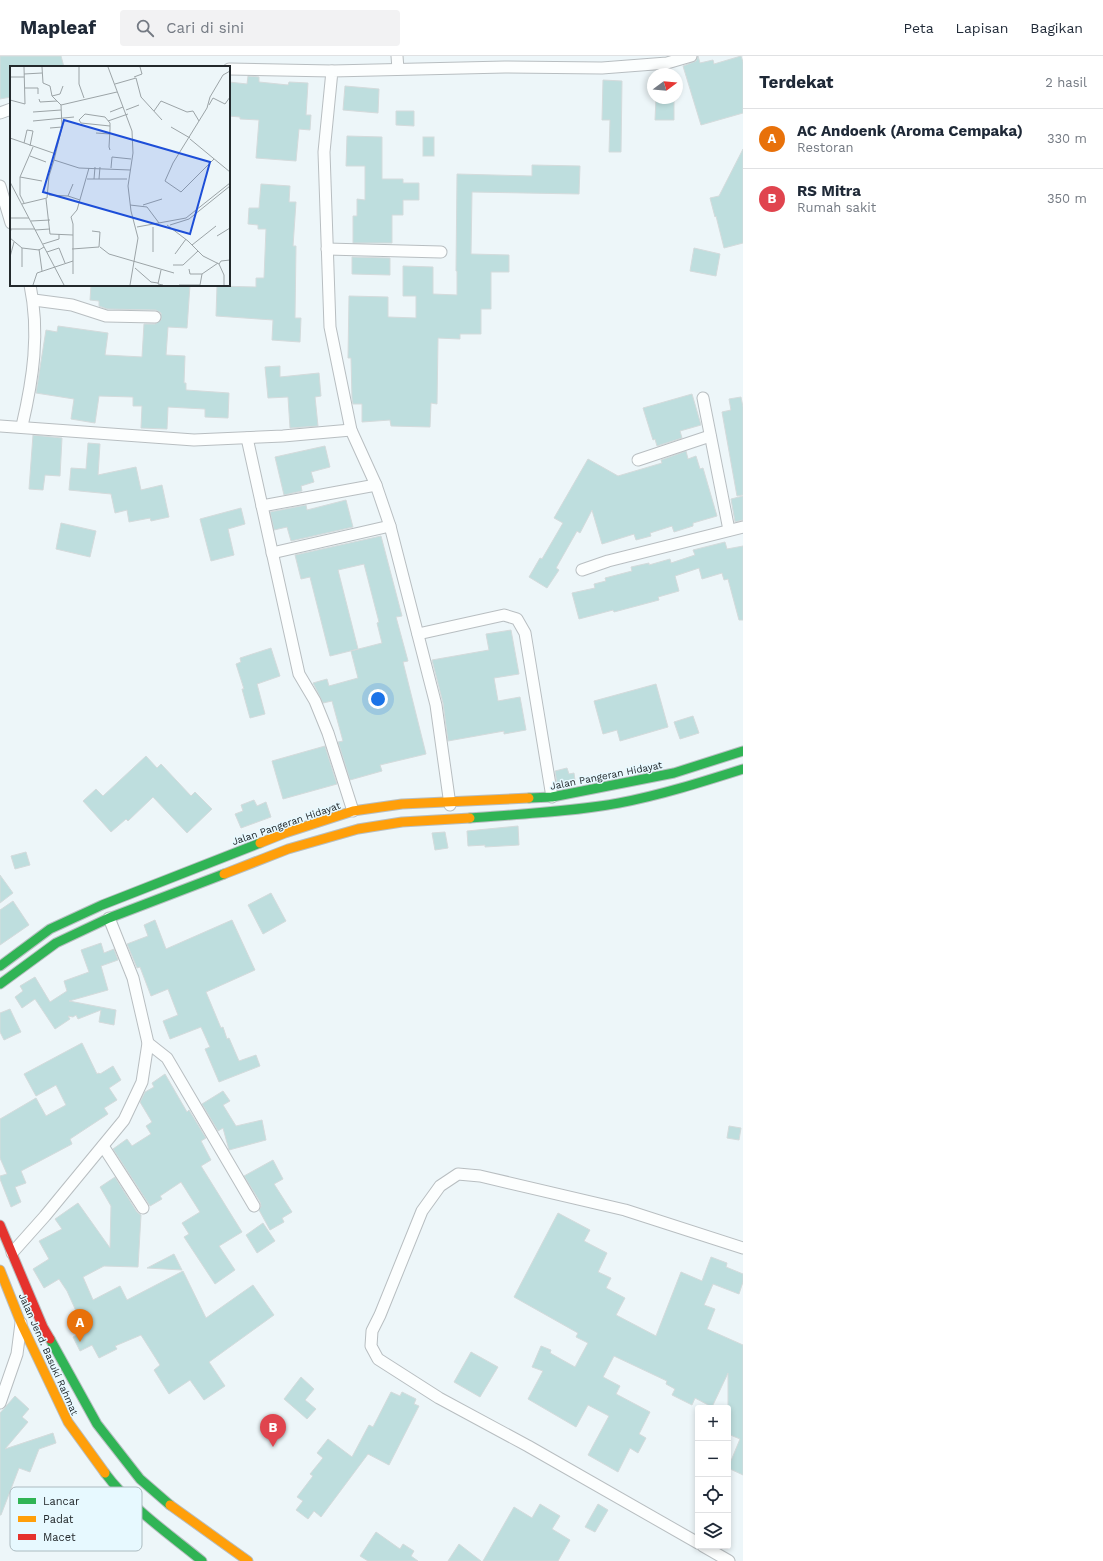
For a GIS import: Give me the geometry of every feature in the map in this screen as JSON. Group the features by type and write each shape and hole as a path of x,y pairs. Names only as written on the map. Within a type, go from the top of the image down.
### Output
{"main road":[{"name":"Jalan Pangeran Hidayat","path":"0,966 50,929 102,905 285,833 353,811 402,804 552,797 573,794 674,773 743,751"},
{"path":"0,984 56,943 109,918 288,849 358,828 402,822 450,820 579,809 619,803 679,789 743,769"},
{"name":"Jalan Jend. Basuki Rahmat","path":"0,1225 43,1327 97,1424 140,1479 231,1553 248,1561"},
{"name":"Jalan Jend. Basuki Rahmat","path":"0,1270 18,1311 21,1323 68,1422 116,1487"},
{"name":"Jalan Jend. Basuki Rahmat","path":"142,1511 202,1561"}],"street":[{"path":"397,56 398,69"},
{"path":"230,69 332,71 505,67 602,68 691,56"},
{"path":"332,71 324,152 330,327 351,430 376,485 390,526 436,705 450,802 450,820"},
{"path":"0,113 10,110"},
{"path":"0,186 10,220"},
{"path":"327,249 440,252"},
{"path":"22,426 28,400 36,348 34,300 30,286"},
{"path":"34,300 72,305 106,316 155,317"},
{"path":"702,398 728,530"},
{"path":"0,426 22,426 46,430 194,440 247,438 351,430"},
{"path":"638,460 710,436"},
{"path":"247,438 299,674 315,700 353,811"},
{"path":"262,506 376,485"},
{"path":"272,553 390,526"},
{"path":"582,570 608,561 743,527"},
{"path":"418,634 504,615 517,619 525,633 552,797"},
{"path":"12,1253 45,1216 124,1120 142,1082 148,1043 134,978 109,918"},
{"path":"148,1043 167,1058 254,1206"},
{"path":"103,1146 143,1208"},
{"path":"695,1541 528,1446 439,1398 378,1359 371,1346 372,1331 380,1315 422,1211 440,1186 458,1174 480,1176 625,1210 743,1248"},
{"path":"0,1403 17,1354 21,1323"},
{"path":"708,1549 729,1561"}],"building":[{"path":"0,56 61,56 64,66 10,66 10,97 0,99"},
{"path":"698,56 700,63 713,60 714,64 741,56 743,62 743,113 701,125 683,66 696,61"},
{"path":"248,76 259,77 259,82 288,85 289,82 308,83 306,115 311,115 310,130 299,129 296,161 256,158 259,120 240,119 240,117 230,116 230,82 247,84"},
{"path":"603,80 622,81 621,152 609,152 610,120 602,120"},
{"path":"345,86 379,89 378,113 343,110"},
{"path":"656,104 674,104 674,120 655,120"},
{"path":"396,111 414,111 414,126 396,125"},
{"path":"347,136 382,137 382,179 403,179 403,183 419,183 419,200 403,200 403,215 392,215 392,243 353,243 353,216 357,216 357,199 365,200 365,166 346,166"},
{"path":"423,137 434,137 434,156 423,156"},
{"path":"743,149 743,243 724,248 710,198 719,196"},
{"path":"532,165 580,166 579,194 472,192 471,254 509,255 509,272 491,272 491,309 481,309 481,334 460,334 460,339 438,338 437,404 431,403 430,427 391,426 390,420 362,422 362,404 353,404 352,398 351,358 348,358 349,296 388,297 388,317 416,318 416,296 403,296 403,266 433,267 433,294 457,295 457,174 532,176"},
{"path":"261,184 290,186 289,202 296,202 293,246 296,246 295,318 301,318 300,342 272,340 273,320 216,316 217,286 256,287 256,278 264,278 266,229 258,229 258,225 248,224 249,208 259,208"},
{"path":"694,248 720,254 716,276 690,271"},
{"path":"352,257 390,258 390,275 352,274"},
{"path":"91,286 190,286 187,328 168,327 166,355 185,356 184,383 186,383 186,390 229,393 228,418 205,417 205,409 168,407 167,429 141,428 142,406 133,406 133,397 99,396 95,423 71,419 74,399 36,393 46,330 57,332 58,326 108,333 105,355 142,357 144,324 155,324 161,320 161,313 156,310 107,309 99,306 99,301 90,300"},
{"path":"280,366 280,377 319,373 321,396 315,397 318,426 290,428 288,397 268,398 265,367"},
{"path":"692,394 701,425 680,431 682,438 657,446 655,439 653,440 643,408"},
{"path":"741,397 743,407 743,495 737,496 722,412 731,410 729,399"},
{"path":"33,435 62,438 60,476 45,475 43,490 29,489"},
{"path":"88,443 100,444 98,475 136,467 141,490 162,485 169,517 151,521 150,518 129,522 127,510 115,513 111,494 69,490 71,468 86,469"},
{"path":"325,446 330,467 311,472 314,482 301,486 302,491 284,495 275,457"},
{"path":"686,451 688,459 696,456 700,469 703,468 717,516 693,523 693,526 674,532 672,526 650,533 651,536 636,540 634,534 602,544 592,510 580,533 577,531 556,568 559,570 547,588 529,577 540,558 542,559 563,523 554,518 588,459 618,476 662,463 661,460"},
{"path":"743,496 743,520 735,522 731,499"},
{"path":"346,500 353,527 291,541 287,527 274,530 270,512 306,505 307,510"},
{"path":"241,508 245,524 228,529 234,555 211,561 200,519"},
{"path":"61,523 96,531 90,557 56,549"},
{"path":"381,536 402,616 396,617 408,661 403,662 426,754 380,765 382,771 350,780 338,742 343,741 332,701 323,703 313,683 327,679 329,686 358,678 351,651 382,643 377,623 379,622 364,564 338,570 358,649 330,656 310,577 301,579 295,555"},
{"path":"725,542 727,549 743,546 743,620 739,620 728,579 724,580 722,573 702,579 699,568 675,576 679,591 658,597 659,600 614,612 613,610 579,619 572,593 595,588 594,584 606,581 605,578 632,571 631,567 649,563 649,565 670,559 671,563 695,555 693,550"},
{"path":"511,630 519,674 494,678 498,701 520,697 526,730 504,734 504,731 448,741 443,703 432,660 489,650 486,634"},
{"path":"271,648 280,676 257,684 265,714 250,718 242,689 244,689 236,664 241,662 240,658"},
{"path":"656,684 668,727 620,741 617,730 603,734 594,701"},
{"path":"693,716 699,733 680,739 674,722"},
{"path":"325,746 337,784 283,799 272,761"},
{"path":"146,756 157,768 161,764 191,796 195,792 212,809 187,833 153,797 128,821 126,819 111,832 83,801 96,789 103,796"},
{"path":"567,768 569,774 574,773 575,780 557,784 555,771"},
{"path":"254,800 257,806 266,802 271,817 241,828 235,814 243,811 241,805"},
{"path":"518,826 519,845 485,847 485,845 468,846 467,831"},
{"path":"445,832 448,848 435,850 432,833"},
{"path":"26,852 30,865 15,869 11,856"},
{"path":"0,875 13,893 0,903"},
{"path":"271,893 286,921 263,934 248,905"},
{"path":"13,901 29,925 0,945 0,910"},
{"path":"155,920 166,949 232,920 255,970 206,992 221,1028 223,1027 227,1039 229,1038 239,1061 256,1055 260,1066 219,1082 205,1049 210,1047 201,1027 170,1039 163,1021 178,1015 168,989 151,996 140,967 137,968 127,944 148,936 144,925"},
{"path":"101,943 104,953 114,949 118,960 101,966 108,990 69,1001 116,1010 114,1025 99,1022 101,1010 78,1019 76,1015 73,1017 68,1016 70,1019 55,1029 35,999 22,1008 15,997 23,991 20,986 35,977 50,1002 67,991 64,981 89,972 81,950"},
{"path":"10,1009 21,1032 4,1040 0,1032 0,1013"},
{"path":"82,1043 97,1074 100,1074 113,1066 121,1080 109,1088 117,1100 104,1108 108,1114 70,1139 72,1144 21,1171 26,1183 15,1187 21,1202 11,1207 0,1179 0,1176 7,1174 0,1158 0,1119 36,1098 46,1116 66,1105 56,1085 36,1096 24,1074"},
{"path":"165,1074 187,1112 189,1110 206,1138 201,1141 211,1160 201,1166 242,1232 219,1246 235,1270 215,1284 184,1237 189,1234 182,1223 200,1212 181,1182 160,1196 162,1199 150,1206 113,1149 127,1139 132,1146 151,1134 146,1126 152,1122 140,1102 145,1092 154,1087 152,1083"},
{"path":"223,1091 230,1101 223,1105 236,1126 262,1120 266,1140 229,1150 223,1128 218,1131 202,1104"},
{"path":"729,1126 741,1128 739,1140 727,1138"},
{"path":"273,1160 283,1179 274,1184 292,1212 282,1218 284,1222 270,1230 259,1210 261,1206 260,1202 244,1176"},
{"path":"115,1177 137,1212 141,1215 138,1267 104,1266 83,1277 93,1300 120,1286 127,1300 183,1271 206,1318 253,1285 274,1315 209,1362 225,1386 204,1400 190,1380 169,1394 154,1370 160,1365 141,1335 115,1346 117,1349 99,1358 92,1345 80,1351 73,1337 85,1331 67,1291 59,1279 44,1288 33,1269 49,1259 39,1241 62,1229 55,1219 78,1203 110,1248 111,1206 100,1187"},
{"path":"558,1213 590,1230 584,1241 607,1253 598,1272 611,1278 606,1288 625,1298 616,1315 656,1336 681,1272 702,1281 711,1257 727,1263 726,1267 743,1274 743,1282 739,1294 713,1284 704,1305 715,1309 707,1329 743,1345 743,1475 731,1469 731,1461 740,1439 731,1435 731,1405 728,1405 728,1373 713,1405 708,1405 695,1398 692,1405 672,1395 675,1389 666,1384 667,1381 614,1356 603,1377 620,1386 616,1394 650,1412 639,1434 646,1438 638,1453 630,1448 618,1472 588,1455 609,1416 588,1405 576,1427 528,1399 543,1371 532,1367 541,1346 551,1350 550,1353 575,1367 588,1343 576,1337 578,1333 514,1297"},
{"path":"263,1223 275,1241 257,1253 246,1235"},
{"path":"174,1254 182,1270 147,1268"},
{"path":"471,1352 498,1367 480,1397 454,1382"},
{"path":"301,1377 314,1389 305,1400 316,1409 307,1419 284,1399"},
{"path":"391,1392 400,1396 402,1392 416,1399 414,1404 419,1406 389,1465 368,1454 321,1517 314,1511 308,1519 296,1510 303,1501 297,1497 313,1476 310,1474 323,1458 317,1453 328,1439 352,1457 369,1425 373,1427"},
{"path":"15,1396 29,1409 22,1417 28,1422 5,1449 53,1433 56,1443 39,1449 30,1472 19,1468 12,1487 10,1487 10,1492 1,1515 0,1515 0,1413"},
{"path":"540,1504 560,1516 552,1529 570,1540 558,1561 483,1561 514,1507 532,1518"},
{"path":"598,1504 608,1510 595,1532 585,1527"},
{"path":"376,1532 400,1549 403,1544 414,1551 411,1556 418,1561 368,1561 360,1556"},
{"path":"459,1544 481,1561 448,1561"}],"traffic: fast":[{"path":"529,798 552,797 674,773 743,751"},
{"path":"470,818 563,811 619,803 666,792 743,769"},
{"path":"0,966 50,929 102,905 260,843"},
{"path":"0,984 56,943 109,918 224,874"},
{"path":"50,1339 97,1424 140,1479 170,1505"},
{"path":"105,1473 116,1487"},
{"path":"142,1512 202,1561"}],"traffic: slow":[{"path":"260,843 285,833 353,811 402,804 529,798"},
{"path":"224,874 288,849 358,829 402,822 470,818"},
{"path":"0,1270 21,1323 68,1422 105,1473"},
{"path":"170,1505 248,1561"}],"traffic: jam":[{"path":"0,1225 43,1327 50,1339"}],"place":[{"name":"AC Andoenk (Aroma Cempaka)","path":"80,1342"},
{"name":"RS Mitra","path":"273,1447"}]}
